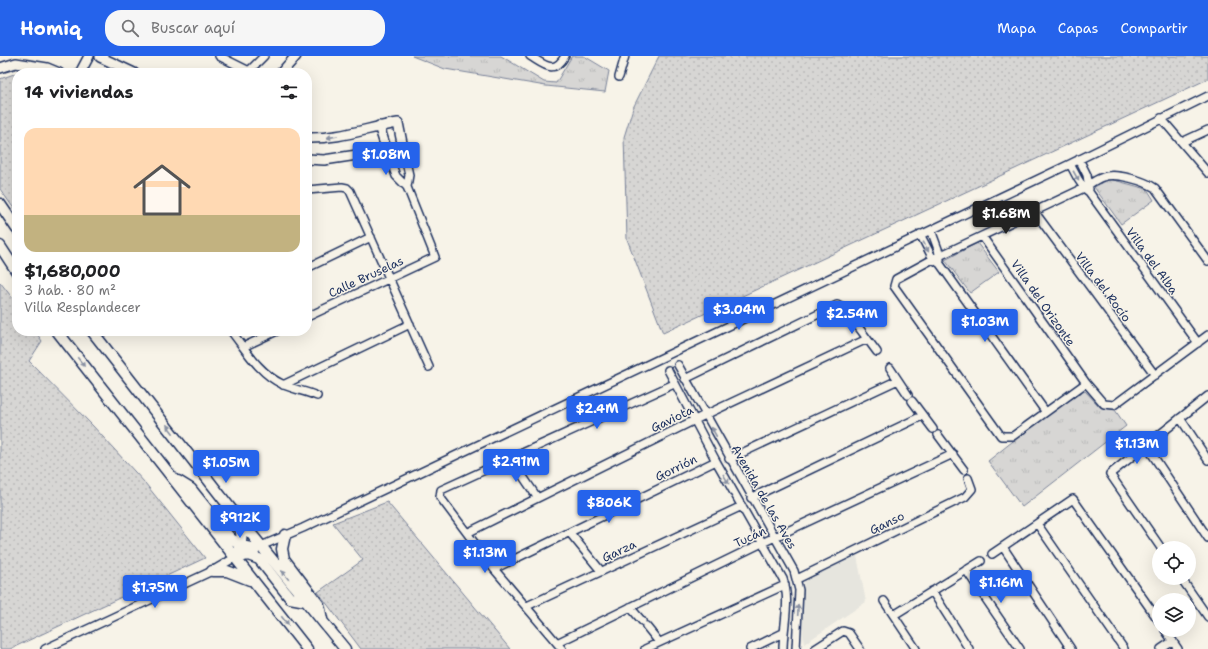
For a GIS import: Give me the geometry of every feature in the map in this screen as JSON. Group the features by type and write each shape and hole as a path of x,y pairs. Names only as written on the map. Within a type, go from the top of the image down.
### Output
{"main road":[{"path":"0,204 12,222"},
{"path":"0,246 12,264"},
{"path":"62,336 234,558 307,649"},
{"path":"96,336 236,517 345,649"},
{"path":"171,477 191,490 224,530 241,546 256,549 261,546"},
{"path":"224,530 230,532 236,528 236,517"},
{"path":"234,558 241,546 240,526 236,517"},
{"path":"285,535 282,549 284,559 319,604 322,621"},
{"path":"234,558 248,555 259,560 290,598 306,601"},
{"path":"212,571 227,571 241,575 254,582"}],"street":[{"path":"83,68 89,56"},
{"path":"99,56 124,68"},
{"path":"219,56 243,68"},
{"path":"252,68 264,56"},
{"path":"285,68 296,56"},
{"path":"530,56 549,67 554,67 561,64 565,56"},
{"path":"619,76 622,57"},
{"path":"0,68 16,63 47,68"},
{"path":"261,546 1070,164 1208,96"},
{"path":"1161,118 1208,173"},
{"path":"312,138 352,134 379,126 398,123 409,175 407,187"},
{"path":"379,126 396,176 407,187"},
{"path":"1182,142 1208,130"},
{"path":"312,159 324,160 404,148"},
{"name":"Villa del Alba","path":"1079,159 1087,188"},
{"name":"Villa del Alba","path":"1070,164 1198,343"},
{"path":"1086,383 1013,436 1001,436 894,286 896,279 937,257 1087,188 1104,176 1119,176 1142,182 1155,188 1208,261"},
{"name":"Calle Bruselas","path":"312,315 435,257 407,187"},
{"path":"312,190 347,188 350,191 430,367"},
{"name":"Villa del Rocío","path":"1034,212 1154,375"},
{"path":"931,230 940,264 1045,412"},
{"path":"920,234 937,257"},
{"name":"Villa del Orizonte","path":"982,236 1086,383 1104,404 1114,405 1208,335"},
{"path":"312,266 371,237"},
{"path":"685,379 837,305 845,309 877,352"},
{"path":"283,385 410,324"},
{"path":"235,336 262,371 283,385 317,396"},
{"path":"244,347 267,336"},
{"name":"Gaviota","path":"467,533 694,420 867,339"},
{"name":"Avenida de las Aves","path":"678,365 797,579 799,590 796,649"},
{"path":"890,368 922,416 936,432 964,470"},
{"name":"Avenida de las Aves","path":"668,370 674,384 785,585"},
{"path":"729,458 898,380"},
{"path":"562,649 494,569 440,497 441,490 674,384"},
{"path":"1156,541 1110,474 1208,396"},
{"path":"751,498 922,416"},
{"path":"1180,418 1208,460"},
{"path":"1146,445 1208,538"},
{"name":"Tucán","path":"557,643 762,543 953,454"},
{"path":"511,459 537,497"},
{"name":"Gorrión","path":"494,569 716,461"},
{"name":"Ganso","path":"797,579 966,497 972,489 968,478"},
{"path":"992,554 1038,525 1073,499 1152,611"},
{"name":"Garza","path":"527,606 742,506"},
{"path":"1038,525 1124,649"},
{"path":"570,533 601,571"},
{"path":"1003,547 1072,649"},
{"path":"45,649 212,571 234,558"},
{"path":"894,615 981,561"},
{"path":"966,570 1020,649"},
{"path":"645,649 785,585 783,649"},
{"path":"1186,585 1208,617"},
{"path":"932,592 969,649"},
{"path":"884,601 916,649"},
{"path":"630,607 659,642"},
{"path":"815,649 842,631 849,633 860,649"},
{"path":"750,649 783,633"},
{"path":"1170,637 1178,649"},
{"path":"65,640 67,649"},
{"path":"1161,649 1173,641"}],"shaded area":[{"path":"857,556 866,602 804,644 801,619 804,580"}],"green space":[{"path":"412,56 501,56 544,82 556,83 572,56 584,56 609,71 605,92 546,86 445,69"},
{"path":"659,56 1208,56 1208,79 663,333 627,239 624,137 633,108"},
{"path":"12,75 12,206 0,189 0,79"},
{"path":"1110,179 1147,189 1154,200 1121,224 1094,187"},
{"path":"977,243 999,272 970,293 945,260"},
{"path":"0,282 12,298 12,336 38,336 42,341 29,361 93,426 145,483 205,558 10,649 0,649"},
{"path":"1085,391 1100,407 1115,410 1126,426 1022,507 988,461 1032,426"},
{"path":"387,502 510,649 361,649 318,592 363,560 333,523"}]}
